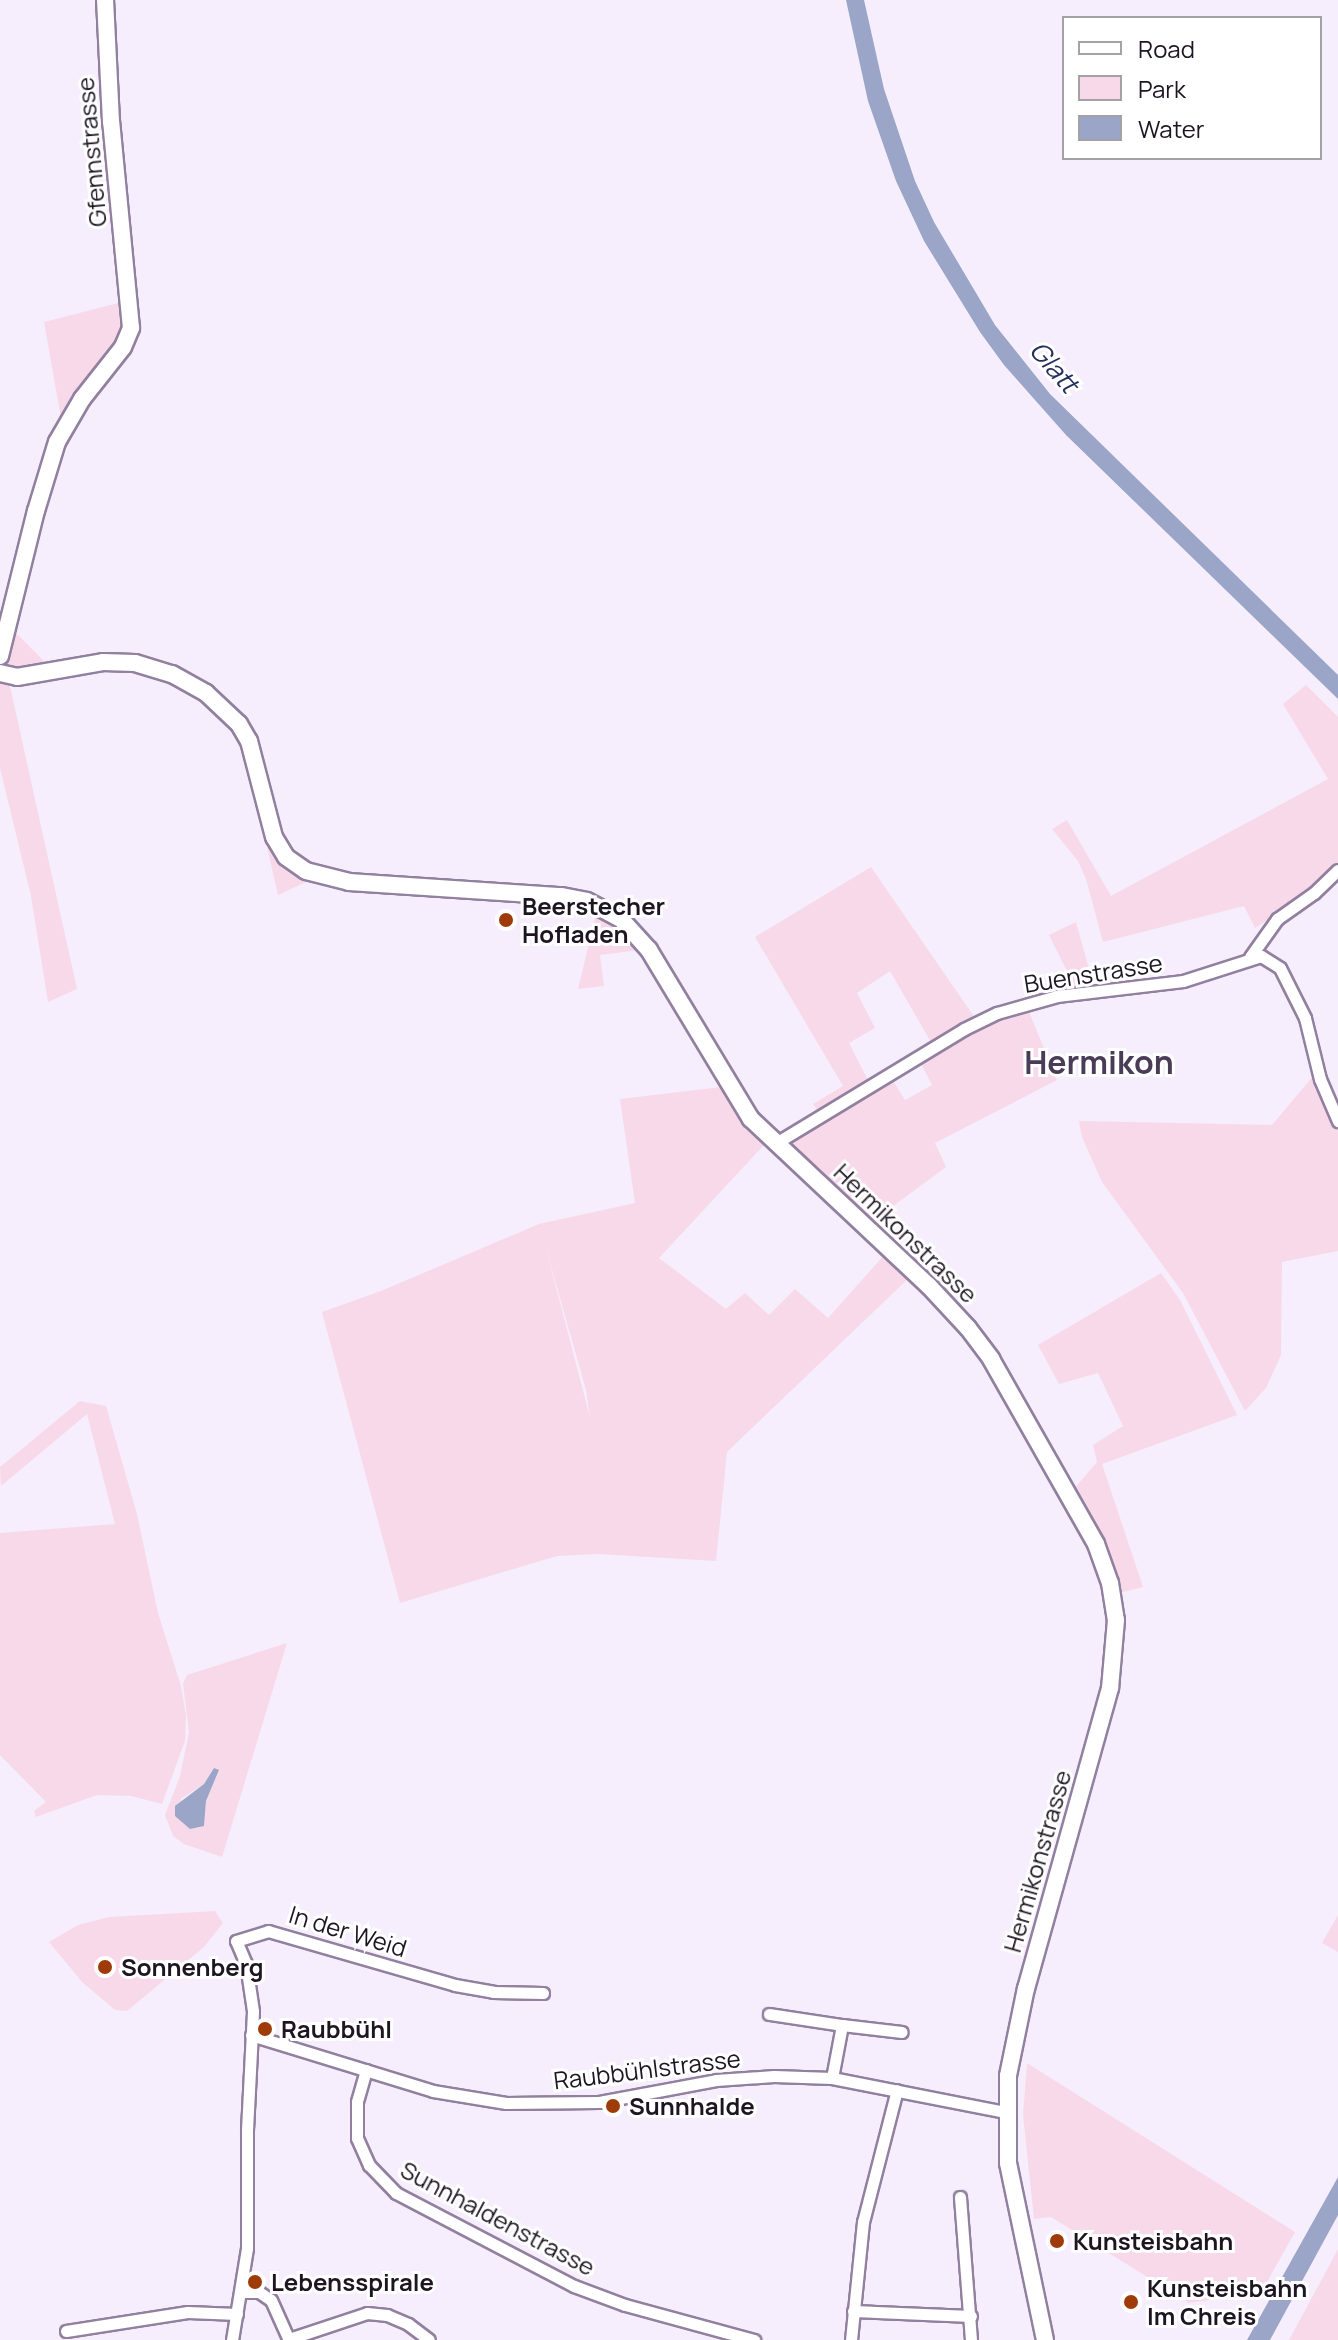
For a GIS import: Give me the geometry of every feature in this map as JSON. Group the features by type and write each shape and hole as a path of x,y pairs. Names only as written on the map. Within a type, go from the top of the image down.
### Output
{"street":[{"name":"Gfennstrasse","path":"0,656 51,457 72,414 127,339 130,300 111,122 105,0"},
{"name":"Hermikonstrasse","path":"0,673 17,677 103,662 127,662 172,674 206,693 239,724 249,741 279,848 306,871 349,882 562,896 604,908 621,919 649,950 745,1111 928,1285 968,1328 991,1359 1096,1544 1110,1583 1116,1638 1112,1680 1015,2030 1006,2112 1012,2187 1045,2340"},
{"path":"1250,957 1277,919 1314,893 1338,870"},
{"name":"Buenstrasse","path":"776,1143 964,1029 997,1013 1057,996 1183,981 1250,957"},
{"path":"1250,957 1269,958 1285,975 1305,1018 1320,1079 1338,1121"},
{"name":"In der Weid","path":"251,2035 252,1990 236,1941 268,1931 455,1985 493,1992 543,1993"},
{"path":"769,2014 902,2032"},
{"path":"832,2078 842,2025"},
{"path":"232,2340 247,2248 251,2035"},
{"name":"Raubbühlstrasse","path":"251,2035 457,2096 533,2104 624,2099 716,2080 774,2076 832,2078 1006,2112"},
{"name":"Sunnhaldenstrasse","path":"366,2070 357,2102 357,2138 369,2165 396,2193 530,2266 586,2291 754,2340"},
{"path":"851,2340 863,2222 897,2090"},
{"path":"960,2197 971,2340"},
{"path":"240,2292 259,2292 271,2300 289,2340 367,2313 387,2315 408,2324 429,2340"},
{"path":"66,2331 200,2311 237,2314"},
{"path":"853,2311 971,2316"}],"green space":[{"path":"130,300 131,328 63,429 44,322"},
{"path":"10,627 54,671 8,677 77,989 48,1002 31,896 0,768 0,656"},
{"path":"1306,685 1338,717 1338,867 1312,892 1255,928 1244,906 1103,942 1078,861 1052,829 1067,820 1111,896 1328,779 1283,704"},
{"path":"239,724 274,837 321,875 278,895"},
{"path":"871,867 975,1018 932,1044 890,971 857,993 875,1028 849,1043 870,1084 819,1112 813,1104 843,1086 755,937"},
{"path":"596,914 627,936 639,950 600,955 604,986 578,989"},
{"path":"1076,922 1094,987 1076,989 1049,935"},
{"path":"1027,1007 1057,1080 935,1143 946,1167 870,1223 790,1149 793,1138 892,1079 905,1100 932,1085 920,1062 993,1019"},
{"path":"1314,1075 1338,1129 1338,1251 1282,1262 1281,1355 1266,1388 1245,1411 1183,1293 1102,1182 1082,1137 1079,1121 1272,1125"},
{"path":"721,1087 736,1114 764,1145 659,1258 726,1309 745,1293 769,1315 795,1289 828,1318 886,1253 911,1276 727,1452 716,1561 599,1554 557,1556 400,1603 322,1312 381,1291 539,1224 635,1203 620,1099","holes":["545,1245 586,1390 590,1417"]},
{"path":"1161,1273 1180,1300 1237,1415 1102,1464 1143,1587 1119,1593 1073,1490 1097,1462 1093,1445 1123,1426 1098,1373 1059,1384 1038,1345"},
{"path":"80,1401 106,1406 137,1514 158,1613 181,1686 186,1716 185,1741 162,1804 131,1796 97,1795 36,1817 34,1811 46,1802 0,1755 0,1533 115,1524 87,1414 1,1486 0,1467"},
{"path":"287,1643 222,1857 184,1844 173,1836 165,1815 180,1776 189,1732 183,1684 187,1675","holes":["214,1768 219,1771 206,1801 204,1826 190,1829 181,1799 204,1784"]},
{"path":"215,1911 223,1923 204,1947 127,2011 115,2010 82,1982 49,1942 78,1925 109,1917"},
{"path":"1338,1915 1338,1952 1322,1943"},
{"path":"1027,2063 1295,2232 1263,2289 1251,2294 1189,2303 1051,2217 1034,2219 1023,2115"},
{"path":"1338,2249 1338,2340 1289,2340 1323,2277"}],"water":[{"name":"Glatt","path":"846,0 864,0 884,89 915,181 934,222 995,325 1050,394 1338,675 1338,699 1066,435 1004,365 980,332 924,241 896,181 868,101"},
{"path":"214,1768 219,1770 206,1801 204,1826 190,1829 175,1816 175,1806 204,1784"},
{"path":"1338,2177 1338,2215 1270,2340 1247,2340"}],"place":[{"name":"Beerstecher Hofladen","path":"506,920"},
{"name":"Sonnenberg","path":"105,1967"},
{"name":"Raubbühl","path":"265,2029"},
{"name":"Sunnhalde","path":"613,2106"},
{"name":"Kunsteisbahn","path":"1057,2241"},
{"name":"Lebensspirale","path":"255,2282"},
{"name":"Kunsteisbahn Im Chreis","path":"1131,2302"}],"district":[{"name":"Hermikon","path":"1099,1062"}]}
